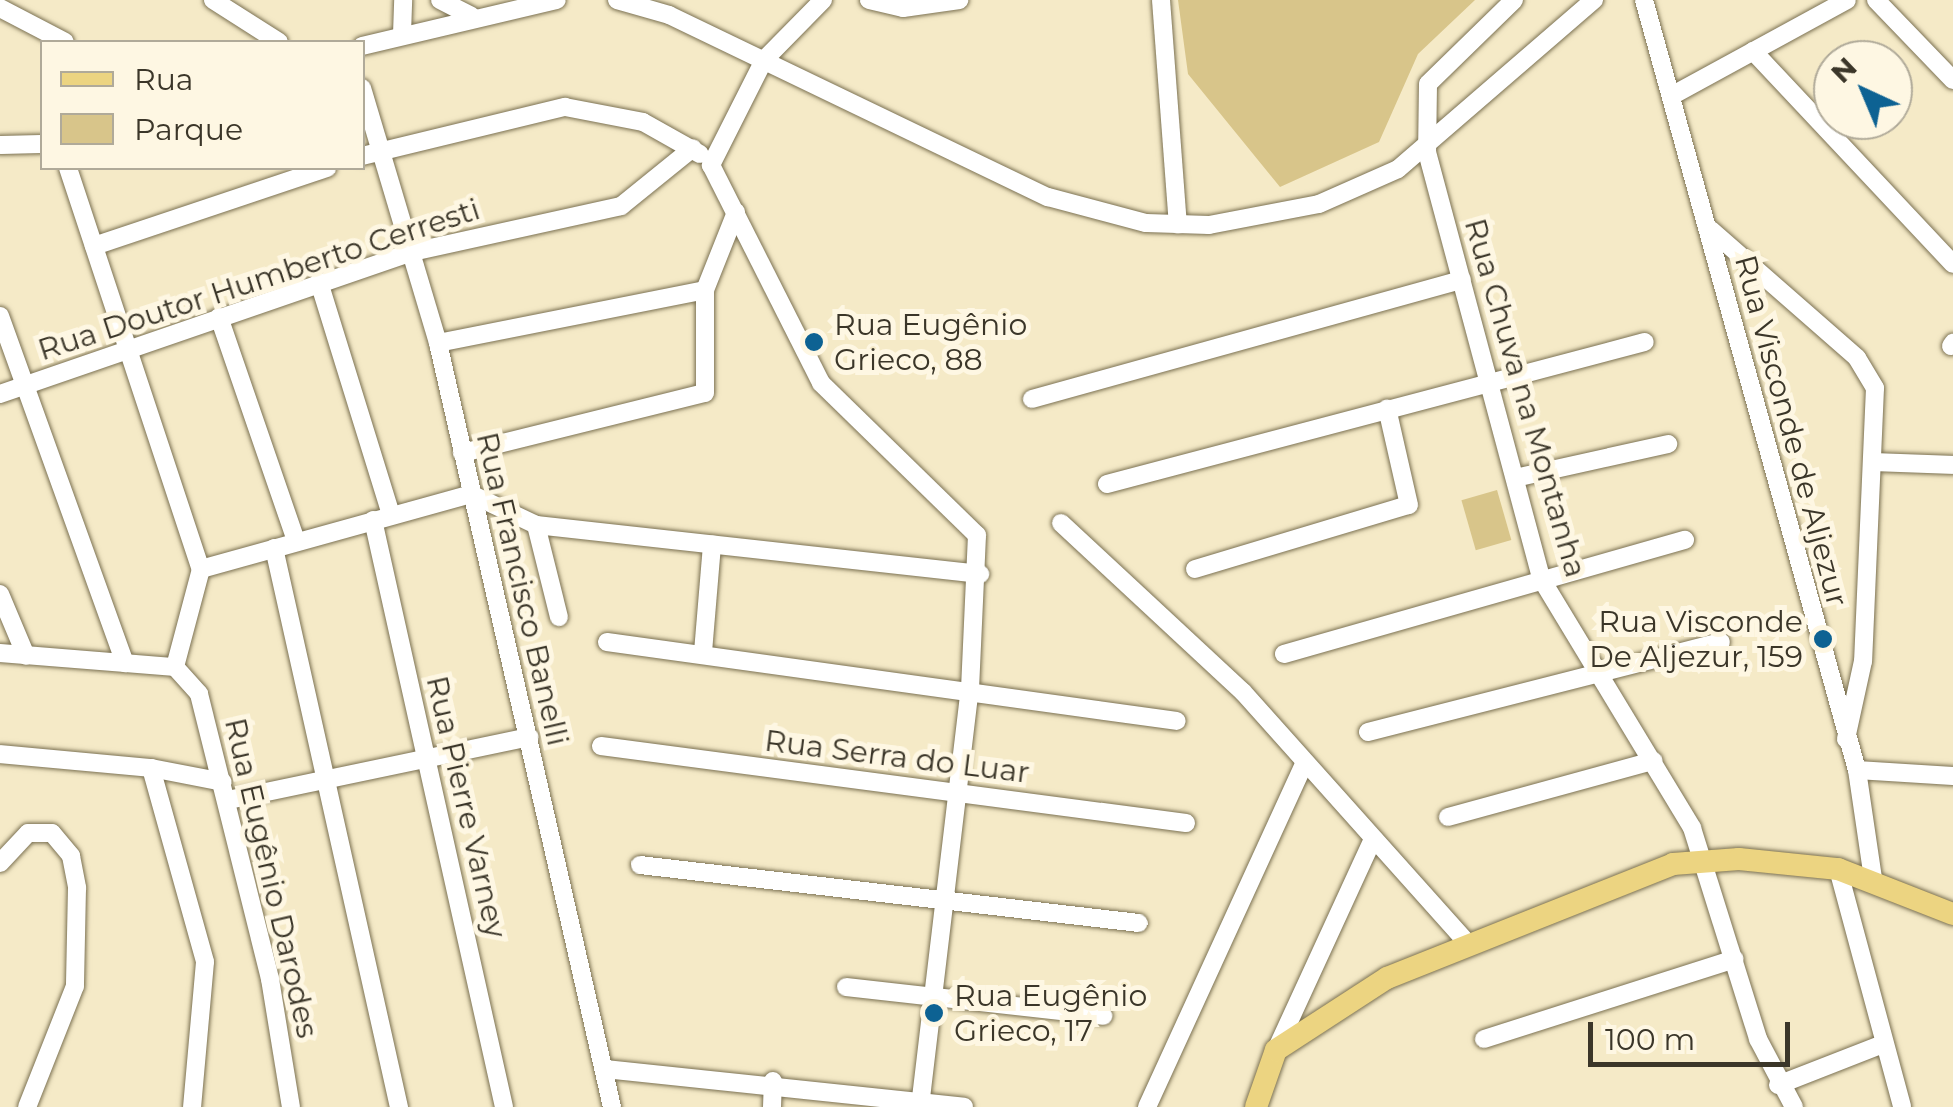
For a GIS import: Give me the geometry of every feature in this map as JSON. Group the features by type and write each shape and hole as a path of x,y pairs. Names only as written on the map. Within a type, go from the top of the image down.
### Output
{"main road":[{"path":"1256,1107 1276,1050 1387,978 1466,941 1628,876 1706,860 1838,869 1874,878 1953,914"}],"street":[{"path":"213,0 276,40"},
{"path":"402,0 402,34"},
{"path":"440,0 471,16"},
{"path":"365,45 494,6 557,0"},
{"path":"617,0 635,2 764,60 1048,197 1178,224 1319,204 1427,152 1594,0"},
{"path":"711,165 764,60 823,0"},
{"path":"870,0 903,8 959,0"},
{"path":"1160,0 1178,224"},
{"name":"Rua Chuva na Montanha","path":"1514,0 1428,84 1427,152 1542,580 1653,761 1706,860 1778,1084 1794,1107"},
{"name":"Rua Visconde de Aljezur","path":"1644,0 1674,94 1846,739 1858,770 1874,878"},
{"path":"1674,94 1846,0"},
{"path":"1876,0 1953,80"},
{"path":"0,8 62,40"},
{"path":"1753,51 1953,264"},
{"name":"Rua Francisco Banelli","path":"365,97 438,343 612,1107"},
{"path":"365,155 565,106 615,112 693,148 711,165 821,383 977,534 980,574 970,687 930,995 921,1100"},
{"path":"0,130 35,144"},
{"path":"0,144 35,144"},
{"name":"Rua Doutor Humberto Cerresti","path":"0,394 412,252 621,206 693,148"},
{"path":"0,653 175,667 201,569 69,170"},
{"path":"94,246 321,170"},
{"path":"462,453 705,393 704,290 736,212"},
{"path":"1710,230 1869,372 1874,462 1863,661 1846,739"},
{"path":"1032,398 1462,280"},
{"name":"Rua Pierre Varney","path":"320,282 382,517 427,758 504,1107"},
{"path":"438,343 704,290"},
{"path":"0,316 124,663"},
{"path":"219,317 296,541"},
{"path":"1107,484 1645,342"},
{"path":"1195,569 1409,506 1387,408"},
{"path":"1516,478 1668,444"},
{"path":"1874,462 1953,464"},
{"path":"201,569 471,494 536,525 980,574"},
{"path":"1062,524 1242,692 1371,843 1466,941"},
{"path":"536,525 559,617"},
{"path":"1284,654 1685,540"},
{"path":"703,652 712,544"},
{"path":"274,548 400,1107"},
{"path":"0,594 26,656"},
{"path":"606,642 970,687 1177,720"},
{"path":"1368,732 1597,668 1721,642"},
{"name":"Rua Eugênio Darodes","path":"175,667 200,694 226,791 291,1107"},
{"path":"0,754 152,768 226,791 324,779 529,737"},
{"name":"Rua Serra do Luar","path":"601,746 1186,823"},
{"path":"1448,818 1653,761"},
{"path":"1147,1107 1304,764"},
{"path":"152,768 205,962 192,1107"},
{"path":"1858,770 1953,776"},
{"path":"0,864 28,833 52,833 71,856 77,888 76,986 26,1107"},
{"path":"1276,1050 1371,843"},
{"path":"640,865 1139,922"},
{"path":"1838,869 1902,1107"},
{"path":"1484,1040 1735,959"},
{"path":"846,987 1104,1016"},
{"path":"1778,1084 1883,1044"},
{"path":"605,1070 773,1081 964,1107"},
{"path":"772,1107 773,1081"},
{"path":"814,1086 814,1107"}],"green space":[{"path":"1178,0 1475,0 1418,54 1379,142 1280,187 1188,74"},
{"path":"1497,490 1511,540 1476,550 1461,500"}],"place":[{"name":"Rua Eugênio Grieco, 88","path":"814,342"},
{"name":"Rua Visconde De Aljezur, 159","path":"1823,639"},
{"name":"Rua Eugênio Grieco, 17","path":"934,1013"}]}
